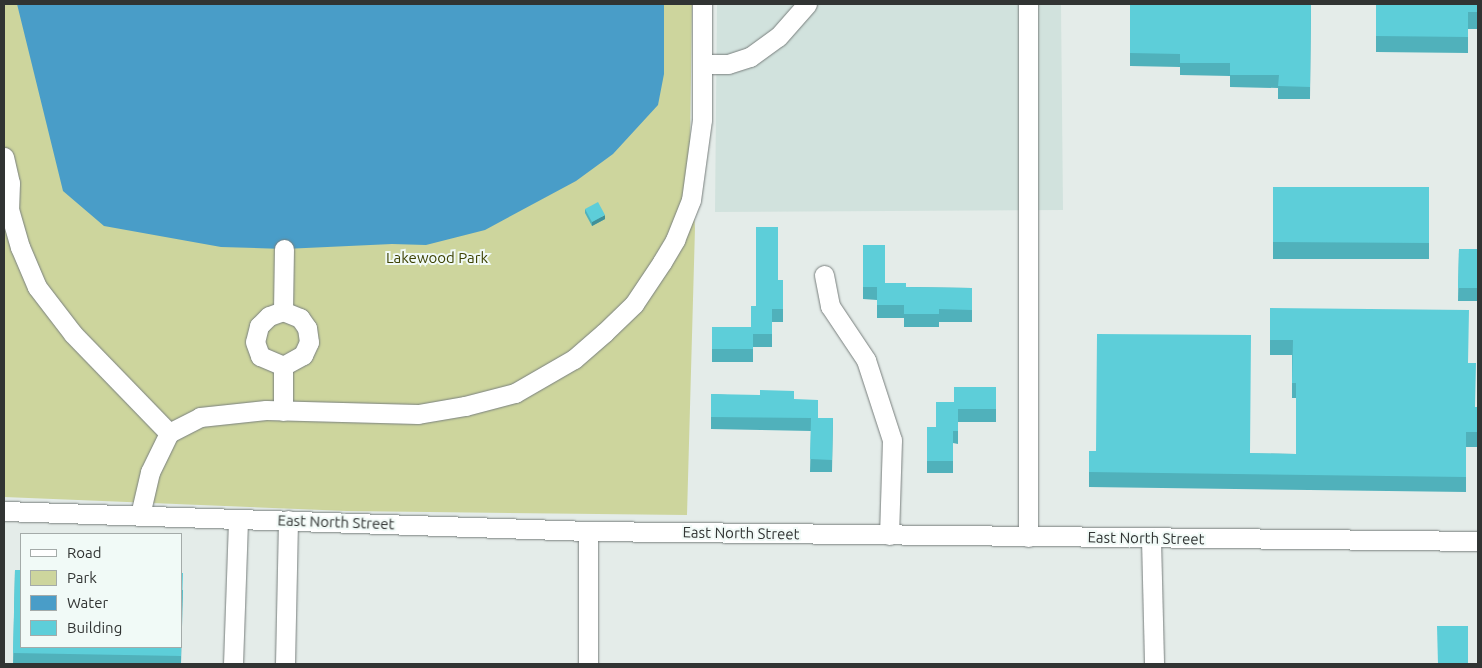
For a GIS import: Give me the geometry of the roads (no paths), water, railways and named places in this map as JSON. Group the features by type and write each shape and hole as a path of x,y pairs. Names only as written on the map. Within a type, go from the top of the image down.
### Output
{"street":[{"path":"140,515 150,472 169,433 200,417 283,411 418,414 465,406 515,393 574,359 634,304 675,240 691,200 702,120 702,4"},
{"path":"702,64 728,64 750,57 778,37 807,4"},
{"path":"1028,4 1028,537"},
{"path":"4,157 10,183 6,209 37,287 72,334 169,433"},
{"path":"283,311 284,249"},
{"path":"824,276 830,306 866,360 892,440 889,535"},
{"path":"283,311 300,318 307,328 309,342 303,355 282,366 260,356 255,342 259,326 269,316 283,311"},
{"path":"282,366 283,411"},
{"name":"East North Street","path":"4,511 588,531 1478,541"},
{"path":"233,664 238,519"},
{"path":"285,664 288,520"},
{"path":"588,531 588,664"},
{"path":"1151,538 1154,664"}],"water":[{"path":"17,4 664,4 664,74 658,105 613,154 576,181 485,230 426,245 392,244 284,249 221,247 104,226 63,191"}],"park label":[{"name":"Lakewood Park","path":"437,258"}]}
